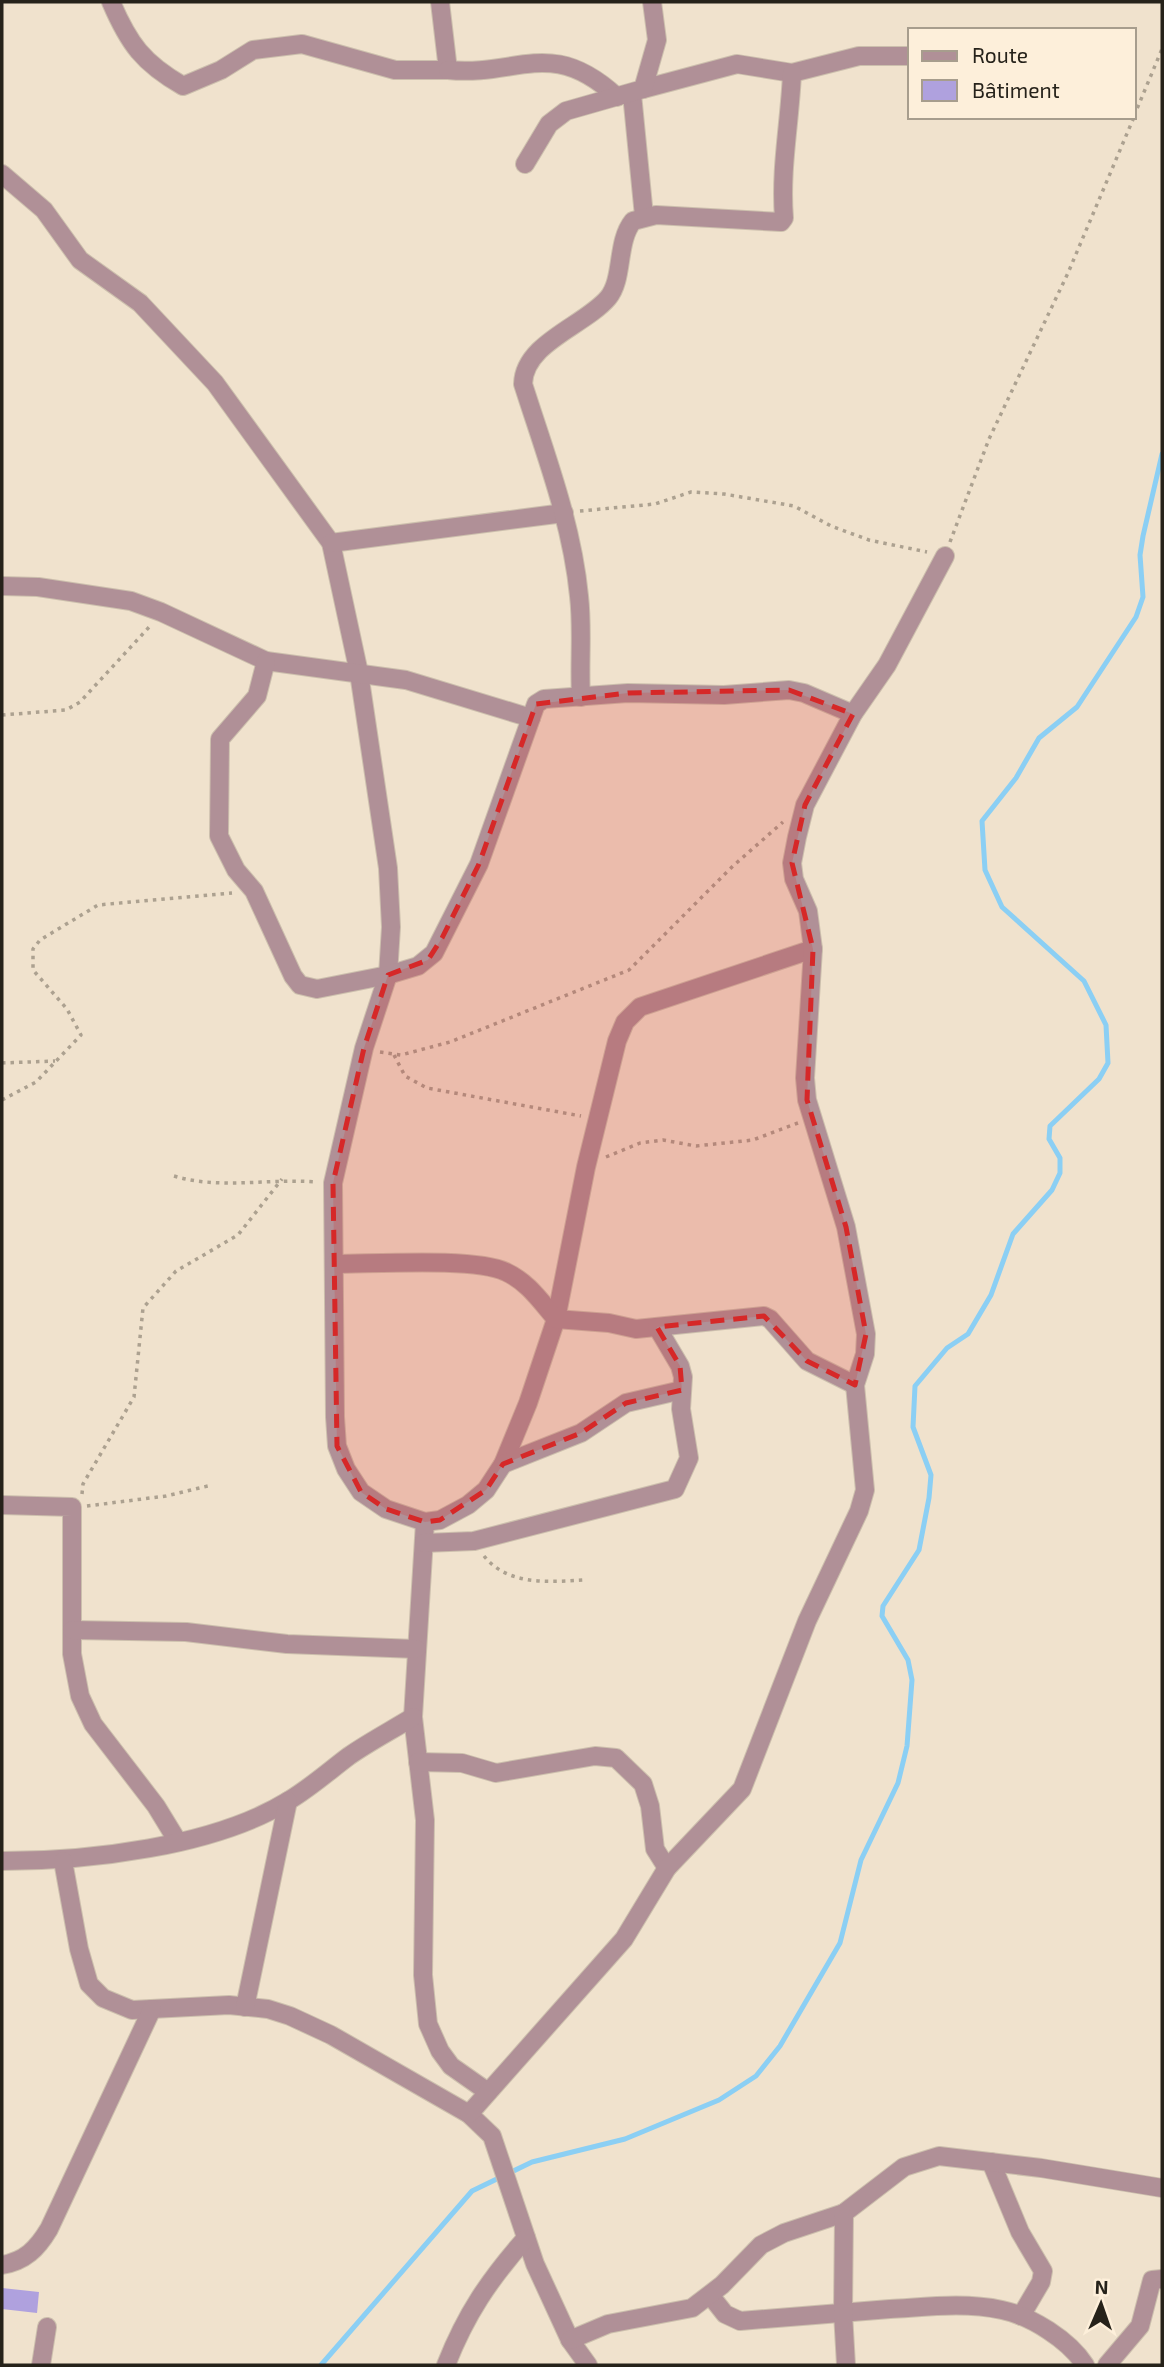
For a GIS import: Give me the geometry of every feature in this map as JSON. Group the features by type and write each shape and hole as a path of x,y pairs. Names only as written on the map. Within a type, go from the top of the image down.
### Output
{"street":[{"path":"111,2 126,38 155,70 183,86 221,70 253,50 302,44 396,70 473,71 528,62 559,63 603,85 631,93"},
{"path":"440,2 448,70"},
{"path":"644,216 631,93 657,40 652,2"},
{"path":"525,164 549,124 577,106 737,64 792,73 859,56 908,56"},
{"path":"581,697 579,593 564,513 523,384 523,373 530,361 610,296 627,228 633,221 644,216 781,222 784,218 783,155 788,134 792,73"},
{"path":"2,174 44,210 80,260 140,303 215,383 331,543 359,673 388,868 391,927 388,975 364,1048 332,1183 337,1446 361,1492 386,1509 425,1522 440,1520 468,1505 486,1490 503,1464 528,1403 556,1320 597,1119 617,1041 625,1021 640,1007 813,949"},
{"path":"331,543 564,513"},
{"path":"469,2114 624,1939 667,1868 742,1789 807,1621 859,1511 865,1490 855,1385 865,1354 866,1334 846,1227 812,1117 805,1078 813,949 808,911 794,879 792,863 805,805 853,714 887,665 945,556"},
{"path":"2,586 87,592 161,612 266,661 406,680 531,718"},
{"path":"266,661 257,695 225,730 218,748 219,836 236,870 254,891 293,976 300,985 317,989 388,975 418,966 434,953 479,864 536,704 544,699 628,693 724,695 789,690 804,693 853,714"},
{"path":"335,1264 481,1264 505,1271 526,1284 556,1320 609,1323 636,1329 764,1316 770,1319 807,1361 855,1385"},
{"path":"424,1543 474,1541 675,1489 689,1458 683,1421 680,1366 657,1327"},
{"path":"503,1464 581,1433 626,1404 682,1390"},
{"path":"2,1505 72,1507 72,1654 80,1696 93,1724 156,1806 178,1842"},
{"path":"425,1522 413,1717 425,1820 423,1975 428,2024 440,2051 451,2066 488,2092"},
{"path":"72,1630 186,1632 288,1644 416,1649"},
{"path":"2,1861 63,1861 178,1842 262,1814 288,1801 352,1754 413,1717"},
{"path":"418,1762 462,1763 496,1773 595,1756 616,1758 643,1784 650,1806 655,1849 667,1868"},
{"path":"245,2007 288,1801"},
{"path":"63,1861 79,1949 89,1984 103,1998 118,2006 152,2009 193,2005 268,2009 309,2024 469,2114 485,2128 498,2150 507,2186 526,2238 570,2340 587,2365"},
{"path":"2,2265 15,2263 37,2249 49,2230 152,2009"},
{"path":"570,2340 608,2324 692,2308 710,2295 761,2245 844,2213 904,2167 920,2160 939,2156 1162,2188"},
{"path":"990,2162 1020,2231 1043,2271 1041,2282 1021,2316"},
{"path":"844,2213 843,2313 846,2365"},
{"path":"446,2365 454,2339 476,2301 493,2275 526,2238"},
{"path":"1107,2365 1140,2326 1152,2280 1162,2279"},
{"path":"710,2295 725,2314 740,2321 958,2305 1000,2309 1021,2316 1062,2341 1085,2365"},
{"path":"41,2365 47,2328"}],"path":[{"path":"1136,112 1162,49"},
{"path":"564,513 655,503 702,491 794,506 831,526 869,540 945,556 989,439 1069,273 1133,119"},
{"path":"2,715 66,710 80,702 108,676 161,612"},
{"path":"364,1048 394,1055 476,1033 629,970 733,866 805,805"},
{"path":"2,1101 36,1082 80,1035 67,1009 33,970 33,949 40,940 98,905 254,891"},
{"path":"394,1055 405,1076 427,1088 597,1119"},
{"path":"2,1063 55,1062"},
{"path":"586,1167 640,1143 663,1140 696,1146 721,1146 753,1140 812,1117"},
{"path":"174,1176 220,1185 282,1179 332,1183"},
{"path":"212,1485 166,1496 81,1506 83,1484 134,1397 143,1308 176,1271 239,1235 282,1179"},
{"path":"474,1541 490,1563 510,1576 539,1581 583,1580"}],"highlighted area":[{"path":"789,690 853,714 805,805 792,863 813,949 807,1100 846,1227 866,1334 855,1385 807,1361 764,1316 657,1327 680,1366 682,1390 626,1403 581,1433 503,1464 486,1490 440,1520 425,1522 386,1509 361,1492 337,1446 333,1183 364,1048 388,975 428,960 442,938 479,864 536,704 628,693"}],"building":[{"path":"2,2288 39,2292 37,2313 2,2309"}],"waterway":[{"path":"321,2365 472,2191 532,2162 625,2139 719,2100 756,2076 780,2046 840,1943 861,1860 898,1783 907,1746 912,1680 908,1660 882,1616 883,1606 919,1550 929,1498 931,1475 913,1427 915,1386 947,1348 968,1334 991,1295 1013,1234 1052,1190 1060,1173 1060,1158 1049,1139 1050,1126 1099,1079 1108,1063 1106,1025 1084,981 1002,907 985,870 982,821 1016,778 1039,738 1077,707 1136,617 1143,597 1140,555 1143,536 1162,454"}]}
